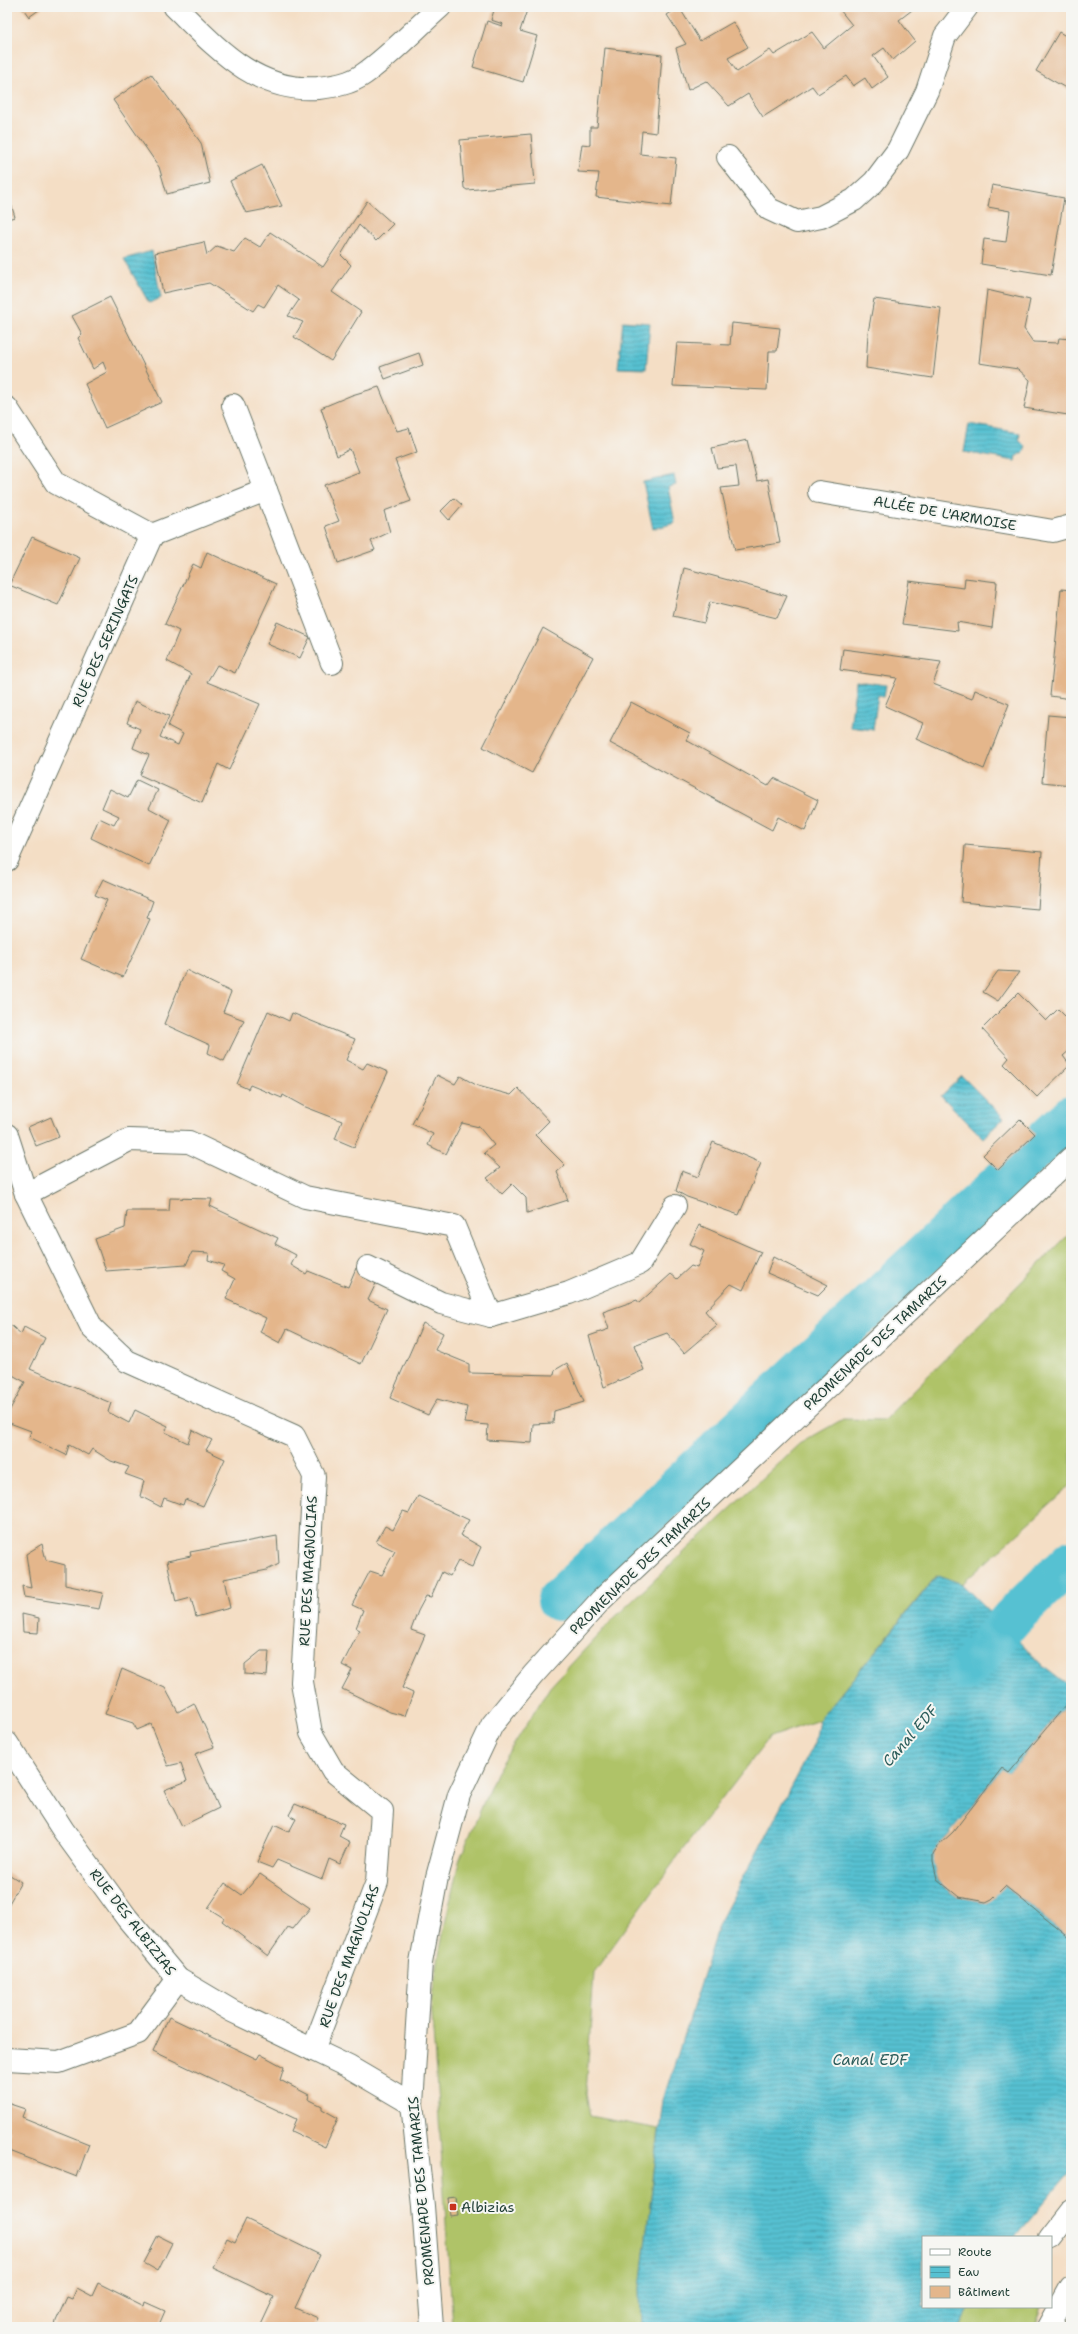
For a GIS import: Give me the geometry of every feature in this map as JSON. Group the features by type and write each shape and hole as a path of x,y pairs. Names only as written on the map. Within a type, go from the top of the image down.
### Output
{"street":[{"path":"175,7 218,50 248,71 270,81 300,89 340,86 364,74 440,7"},
{"path":"728,157 769,209 797,222 821,217 854,200 874,182 898,150 927,91 945,36 967,7"},
{"path":"234,405 332,663"},
{"path":"7,408 56,483 152,534 266,490"},
{"name":"ALLÉE DE L'ARMOISE","path":"820,492 1052,531 1071,526"},
{"name":"RUE DES SERINGATS","path":"7,860 152,534"},
{"path":"7,1135 26,1194 129,1140 189,1142 305,1197 454,1226 491,1316"},
{"name":"PROMENADE DES TAMARIS","path":"432,2327 423,2206 412,2104 420,1962 437,1877 459,1795 492,1725 533,1674 601,1600 1071,1158"},
{"name":"RUE DES MAGNOLIAS","path":"26,1194 92,1328 127,1360 294,1436 314,1476 302,1682 311,1733 333,1772 382,1811 377,1882 313,2050"},
{"path":"368,1267 441,1303 491,1316 569,1293 640,1262 675,1206"},
{"name":"RUE DES ALBIZIAS","path":"7,1743 62,1830 127,1918 178,1979 232,2011 349,2067 412,2104"},
{"path":"7,2059 59,2062 138,2033 178,1979"},
{"path":"1051,2236 1071,2210"},
{"path":"1049,2327 1071,2287"}],"green space":[{"path":"1071,1232 1071,1485 962,1584 937,1575 819,1720 770,1737 684,1848 594,1972 586,2094 590,2116 659,2129 640,2287 641,2327 453,2327 431,2001 443,1933 459,1861 496,1773 550,1687 613,1619 799,1444 843,1419 884,1420"},
{"path":"968,2308 1042,2308 1035,2327 959,2327"}],"water":[{"path":"152,251 161,298 149,303 124,259"},
{"path":"623,321 650,323 646,369 618,368"},
{"path":"969,424 1020,433 1019,440 1026,447 1023,453 1016,456 1015,461 964,452"},
{"path":"674,475 676,485 668,487 675,523 653,529 643,482"},
{"path":"856,681 886,685 884,696 878,695 873,730 850,727"},
{"path":"962,1076 1004,1118 983,1138 941,1096"},
{"name":"Canal EDF","path":"938,1575 962,1584 1045,1668 1071,1688 1071,1699 1009,1773 1002,1769 933,1854 937,1879 943,1886 959,1897 986,1902 1005,1886 1071,1939 1071,2171 1015,2236 922,2236 922,2308 968,2308 959,2327 641,2327 640,2287 663,2100 719,1923 815,1743 819,1720"}],"building":[{"path":"22,7 43,7 29,17"},
{"path":"495,7 528,7 520,31 537,36 523,82 473,67 487,21 502,26 503,24 491,20"},
{"path":"679,7 700,41 733,22 748,47 728,58 737,72 770,50 774,55 812,32 824,48 852,25 840,10 844,7 916,7 899,20 915,41 893,60 884,48 873,56 888,77 872,89 865,78 853,86 846,76 818,94 812,86 763,117 748,94 729,106 706,81 688,90 676,48 686,44 667,15"},
{"path":"1059,32 1071,39 1071,91 1036,71"},
{"path":"605,48 662,55 656,133 642,131 640,154 676,158 671,206 596,197 599,173 578,172 582,144 590,145 590,127 597,127"},
{"path":"151,74 201,143 210,183 167,194 159,167 113,100"},
{"path":"531,134 535,184 467,190 464,188 460,140"},
{"path":"262,165 282,206 246,213 230,181"},
{"path":"992,185 1064,198 1051,275 981,264 984,239 1006,242 1010,211 988,207"},
{"path":"7,191 15,217 7,219"},
{"path":"367,201 393,224 376,241 359,225 341,255 351,265 332,292 361,312 331,361 294,337 303,322 288,316 299,300 278,285 264,307 258,304 253,311 209,283 163,293 155,253 204,242 207,255 217,246 234,252 245,238 260,247 270,232 323,267"},
{"path":"987,290 1030,300 1024,329 1033,342 1058,343 1059,338 1071,339 1071,398 1068,415 1024,408 1030,380 1018,369 979,363"},
{"path":"110,297 162,402 105,428 85,384 107,372 103,362 93,369 78,338 82,334 72,316"},
{"path":"874,299 941,308 933,378 866,368 868,333"},
{"path":"732,323 780,328 777,351 769,351 767,390 673,386 677,343 730,345"},
{"path":"419,353 423,365 385,379 380,367"},
{"path":"379,387 397,431 409,428 417,452 395,460 411,501 384,511 390,532 371,541 375,550 338,563 326,526 339,521 324,485 359,472 350,449 337,456 321,408 352,395"},
{"path":"747,440 757,481 768,479 780,543 735,550 721,488 739,486 736,466 717,468 712,448"},
{"path":"454,498 462,505 449,520 441,511"},
{"path":"32,537 80,558 58,605 9,585"},
{"path":"207,552 276,584 235,673 217,665 207,682 260,704 229,770 218,764 202,803 140,775 149,755 133,748 140,729 127,723 135,701 169,716 160,737 178,745 183,734 168,726 191,674 167,661 179,631 165,624 193,564 201,568"},
{"path":"684,568 787,596 777,618 710,602 704,623 673,616"},
{"path":"965,578 997,582 992,628 957,622 958,631 902,624 909,581 964,588"},
{"path":"1061,589 1071,590 1071,699 1050,696"},
{"path":"277,622 310,637 300,658 267,644"},
{"path":"543,628 593,657 532,773 483,747"},
{"path":"843,649 941,662 933,684 972,699 975,690 1009,704 984,769 916,739 923,723 885,706 897,678 840,670"},
{"path":"631,702 690,733 686,740 768,786 774,778 818,800 805,831 778,817 772,830 610,743"},
{"path":"1048,715 1071,717 1071,785 1042,782"},
{"path":"137,780 158,790 149,808 171,820 149,866 91,838 99,818 114,825 119,816 102,808 110,789 128,798"},
{"path":"965,845 1042,852 1038,909 961,902"},
{"path":"103,879 153,901 147,918 150,919 123,977 81,959 107,900 95,895"},
{"path":"186,970 231,992 223,1012 244,1020 224,1061 208,1053 210,1045 164,1024"},
{"path":"998,971 1019,972 998,1001 983,992"},
{"path":"1018,993 1046,1021 1058,1009 1071,1022 1071,1049 1063,1056 1070,1065 1037,1097 1004,1064 1009,1058 982,1029"},
{"path":"268,1011 289,1021 292,1013 355,1039 346,1060 363,1069 367,1063 388,1072 354,1147 335,1139 342,1121 303,1106 283,1095 282,1098 250,1085 248,1089 237,1084"},
{"path":"437,1075 455,1084 460,1076 478,1086 511,1095 518,1088 549,1121 535,1135 565,1165 557,1172 568,1200 527,1213 526,1198 512,1184 502,1194 487,1178 500,1168 484,1153 494,1145 479,1127 462,1123 446,1154 428,1145 433,1134 412,1124"},
{"path":"51,1117 59,1137 36,1146 28,1127"},
{"path":"1020,1119 1035,1134 998,1170 983,1155"},
{"path":"713,1142 761,1163 739,1215 687,1197 676,1191 682,1171 698,1177"},
{"path":"170,1198 212,1199 210,1206 278,1238 275,1244 296,1255 291,1265 306,1274 308,1271 348,1287 356,1268 379,1277 368,1300 387,1309 361,1364 287,1329 280,1343 260,1332 266,1318 226,1299 235,1279 221,1271 224,1265 208,1260 209,1253 192,1252 186,1265 106,1271 95,1239 125,1228 127,1211 169,1211"},
{"path":"699,1225 761,1252 743,1290 731,1284 705,1311 717,1325 684,1353 667,1333 634,1345 644,1370 604,1387 589,1336 609,1329 603,1312 637,1300 639,1303 671,1274 677,1279 691,1266 697,1268 704,1251 690,1244"},
{"path":"773,1257 828,1285 818,1295 767,1273"},
{"path":"7,1322 21,1334 24,1327 45,1338 30,1369 111,1403 108,1412 129,1423 135,1410 168,1426 165,1432 188,1443 192,1430 212,1440 206,1450 225,1459 203,1506 185,1499 183,1505 164,1498 161,1507 140,1496 144,1481 125,1474 129,1467 111,1461 92,1449 88,1455 69,1445 66,1455 29,1437 31,1431 7,1422 7,1415 25,1382 7,1372"},
{"path":"423,1323 443,1333 435,1350 469,1364 469,1373 554,1375 555,1370 567,1363 584,1402 554,1411 553,1423 533,1424 532,1443 487,1440 488,1425 464,1423 467,1407 437,1399 428,1415 390,1398"},
{"path":"418,1496 469,1520 460,1535 481,1547 472,1567 458,1561 450,1576 442,1572 431,1597 426,1596 418,1611 411,1630 425,1635 402,1688 413,1693 405,1716 390,1712 342,1689 352,1670 342,1665 360,1630 356,1628 363,1610 352,1605 370,1571 382,1575 395,1551 376,1542 385,1526 393,1530 403,1511 409,1513"},
{"path":"277,1536 279,1564 267,1570 224,1579 230,1608 196,1617 191,1598 176,1602 167,1561 191,1556 190,1552"},
{"path":"42,1544 46,1560 65,1565 65,1585 103,1593 99,1609 24,1597 22,1586 31,1588 26,1554"},
{"path":"22,1614 39,1618 38,1633 23,1632"},
{"path":"261,1651 269,1651 267,1676 245,1674 245,1664"},
{"path":"122,1669 165,1688 178,1712 194,1703 214,1747 195,1754 219,1808 182,1826 164,1790 187,1781 181,1763 168,1766 151,1724 137,1730 133,1723 105,1714"},
{"path":"1071,1699 1071,1939 1005,1886 992,1899 986,1902 959,1897 937,1879 933,1854 939,1845 953,1832 1002,1768 1009,1773"},
{"path":"295,1804 344,1824 339,1836 350,1842 340,1864 329,1859 322,1879 277,1860 272,1868 257,1862 274,1825 289,1832 296,1819 289,1815"},
{"path":"7,1873 21,1882 7,1907"},
{"path":"260,1874 310,1908 293,1929 288,1927 268,1956 222,1921 224,1918 208,1908 225,1883 242,1895"},
{"path":"169,2017 257,2059 260,2054 284,2067 280,2080 309,2095 308,2099 322,2106 322,2109 338,2118 325,2147 291,2131 296,2119 153,2051"},
{"path":"7,2103 25,2109 22,2117 89,2144 77,2177 7,2150 7,2140 10,2131 7,2130"},
{"path":"456,2197 458,2215 450,2216 448,2198"},
{"path":"246,2219 320,2255 295,2308 318,2318 314,2327 260,2327 274,2297 213,2268 227,2238 235,2242"},
{"path":"158,2236 172,2243 158,2271 144,2263"},
{"path":"98,2283 144,2306 145,2302 165,2311 158,2327 55,2327 56,2321 67,2297 72,2299 77,2288 92,2296"}],"waterway":[{"path":"558,1600 1071,1116"},
{"name":"Canal EDF","path":"967,1670 1013,1617 1071,1561"}],"place":[{"name":"Albizias","path":"453,2207"}]}
